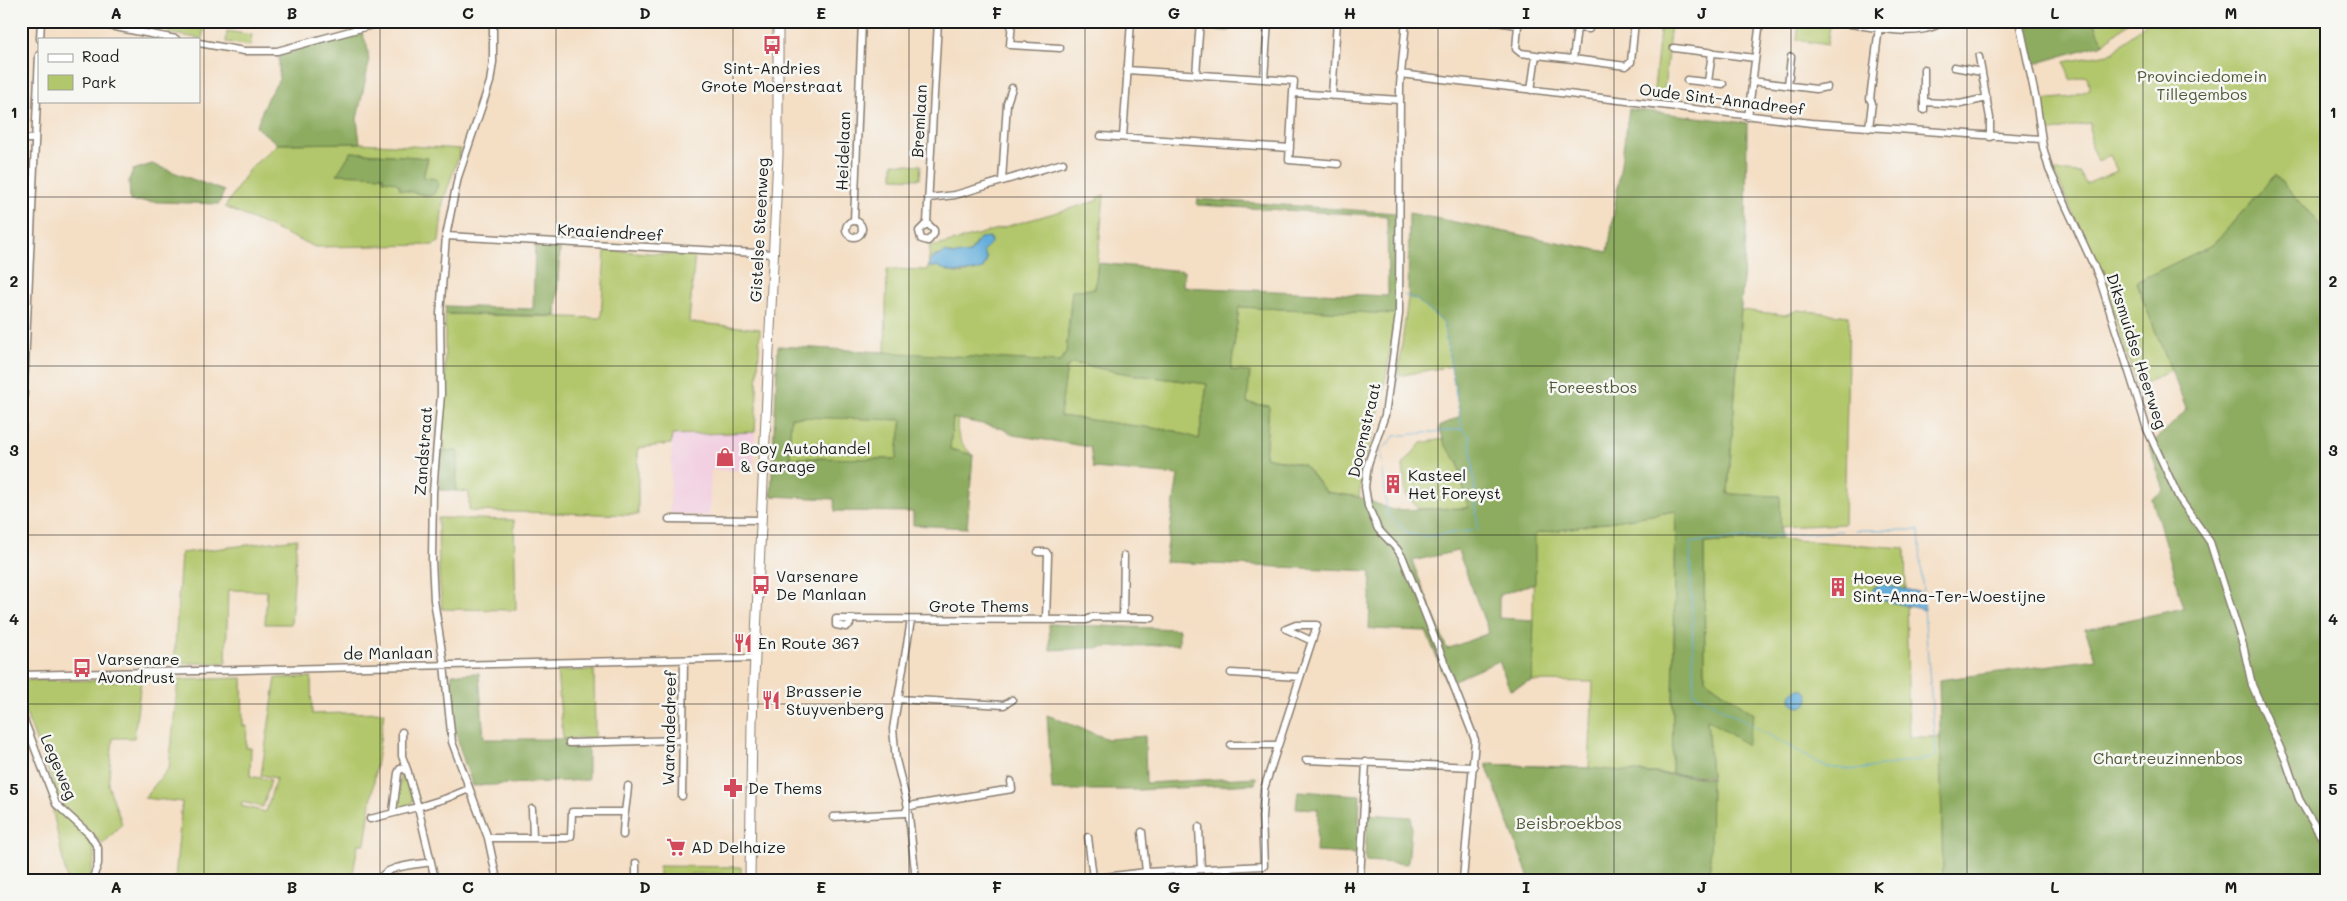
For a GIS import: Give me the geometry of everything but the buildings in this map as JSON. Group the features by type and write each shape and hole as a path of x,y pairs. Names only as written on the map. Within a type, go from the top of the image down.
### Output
{"main road":[{"name":"Gistelse Steenweg","path":"750,880 749,825 760,520 780,117 778,21"}],"street":[{"path":"40,38 41,21"},
{"path":"85,21 171,38"},
{"path":"200,43 244,52 277,51 388,21"},
{"name":"Zandstraat","path":"493,21 493,62 490,82 458,177 446,236 440,314 440,394 433,492 432,552 434,600 444,665 450,732 456,758 488,838 497,880"},
{"name":"Heidelaan","path":"854,221 862,21"},
{"name":"Bremlaan","path":"927,222 938,21"},
{"path":"1012,21 1010,45 1060,48"},
{"path":"1123,137 1131,21"},
{"path":"1196,75 1200,21"},
{"path":"1264,79 1268,21"},
{"path":"1332,96 1337,21"},
{"name":"Doornstraat","path":"1406,21 1400,74 1399,314 1385,415 1368,464 1365,493 1378,529 1398,549 1403,558 1474,736 1474,767 1463,880"},
{"path":"1489,21 1518,23 1516,49 1521,53 1628,65 1631,62 1635,21"},
{"path":"1748,117 1760,21"},
{"path":"1968,21 1976,21"},
{"name":"Diksmuidse Heerweg","path":"2019,21 2049,168 2099,277 2147,430 2179,498 2210,542 2242,645 2252,685 2286,761 2299,799 2326,845"},
{"path":"1837,23 1879,27 1894,25 1922,31 1941,23"},
{"path":"1564,26 1589,29"},
{"path":"1869,128 1872,103 1870,100 1879,27"},
{"path":"1573,59 1577,28"},
{"path":"1674,48 1755,58"},
{"path":"1708,82 1712,52"},
{"path":"1531,90 1536,55"},
{"path":"1788,85 1791,57"},
{"path":"1979,57 1987,98 1990,137"},
{"path":"1954,66 1982,72"},
{"path":"1924,69 1924,106 1960,104 1987,98"},
{"path":"1127,70 1294,81 1289,160 1338,164"},
{"path":"21,454 38,72"},
{"name":"Oude Sint-Annadreef","path":"1400,74 1748,117 1869,128 2042,139"},
{"path":"1687,80 1723,84"},
{"path":"1752,81 1816,88 1827,87"},
{"path":"1002,182 1007,103 1012,88"},
{"path":"1293,93 1400,100"},
{"path":"1101,136 1290,148"},
{"path":"21,139 34,139"},
{"path":"928,198 955,195 1063,163"},
{"name":"Kraaiendreef","path":"446,236 773,254"},
{"path":"669,518 760,520"},
{"name":"Grote Thems","path":"1038,552 1046,552 1048,555 1046,620"},
{"path":"1123,617 1124,556"},
{"name":"Grote Thems","path":"850,619 1086,620 1092,617 1152,618"},
{"name":"Grote Thems","path":"911,620 896,699 893,744 908,807 916,880"},
{"path":"1081,880 1146,872 1264,866 1262,801 1277,745 1312,641"},
{"name":"de Manlaan","path":"21,675 755,658"},
{"name":"Warandedreef","path":"682,796 684,660"},
{"path":"1231,673 1300,677"},
{"path":"896,699 1004,704 1012,700"},
{"name":"Legeweg","path":"21,712 56,804 89,834 98,848 98,864 92,880"},
{"path":"402,732 402,756 418,807 435,880"},
{"path":"569,743 682,740"},
{"path":"1230,745 1277,745"},
{"path":"1306,760 1474,767"},
{"path":"1360,880 1366,762"},
{"path":"393,812 398,773 400,769 405,769 408,773"},
{"path":"833,817 905,813 908,807 1012,789 1011,781"},
{"path":"623,835 623,812 627,800 628,786"},
{"path":"370,818 418,807 469,789"},
{"path":"532,809 534,838"},
{"path":"488,838 569,837 573,832 572,812 623,812"},
{"path":"1199,827 1201,869"},
{"path":"1142,832 1146,872"},
{"path":"1088,838 1093,878"},
{"path":"379,880 381,875 388,870 431,862"},
{"path":"636,863 636,880"},
{"path":"1229,868 1230,880"}],"shaded area":[{"path":"755,432 754,471 711,470 709,516 670,514 672,435"}],"green space":[{"path":"170,21 205,21 202,39 168,33"},
{"path":"1203,21 1230,21 1229,31 1203,29"},
{"path":"1661,21 1671,21 1663,101 1653,99"},
{"path":"1799,21 1826,21 1826,25 1830,26 1827,45 1797,40"},
{"path":"2024,21 2094,21 2103,44 2034,64"},
{"path":"2094,21 2130,21 2103,44"},
{"name":"Provinciedomein Tillegembos","path":"2147,21 2326,21 2326,232 2275,175 2214,244 2136,282 2171,370 2137,388 2106,289 2054,171 2080,173 2086,184 2117,171 2110,155 2098,161 2091,147 2090,123 2044,133 2040,100 2072,97 2090,89 2087,76 2070,80 2065,62 2113,53"},
{"path":"227,31 252,35 250,46 226,42"},
{"path":"362,33 367,45 369,63 357,119 360,143 278,144 256,127 267,98 279,80 279,54"},
{"name":"Foreestbos","path":"1629,109 1747,123 1746,235 1728,494 1780,496 1781,539 1704,543 1705,679 1754,714 1747,745 1707,719 1711,776 1672,774 1676,511 1535,534 1535,583 1499,595 1499,618 1534,620 1532,681 1510,690 1499,661 1447,683 1426,631 1369,629 1371,571 1165,562 1178,475 1093,468 1090,447 1013,435 1001,428 953,418 950,449 973,455 967,528 913,525 913,512 835,511 834,499 771,496 778,346 1060,362 1066,353 1072,290 1095,289 1098,263 1184,271 1183,287 1388,296 1387,216 1197,205 1198,199 1396,213 1396,314 1239,307 1231,370 1250,372 1247,403 1269,406 1265,457 1304,465 1326,492 1359,497 1393,510 1468,508 1458,462 1445,445 1439,427 1460,416 1443,322 1417,300 1408,297 1409,213 1608,252","holes":["1072,363 1129,374 1207,384 1199,439 1175,431 1060,416 1067,367","791,417 902,420 896,459 791,458 789,448","1458,551 1489,633 1447,649 1412,561"]},
{"path":"360,143 461,149 443,202 439,242 433,245 315,247 225,207 250,168 278,144","holes":["351,152 428,158 423,178 434,193 429,196 399,189 400,186 393,181 378,176 338,174"]},
{"path":"351,152 428,158 423,177 437,179 438,185 434,194 429,196 399,189 400,186 395,182 383,180 383,176 337,174"},
{"path":"893,163 921,165 920,179 893,178"},
{"path":"152,164 224,191 219,204 130,201 129,180 133,170"},
{"name":"Chartreuzinnenbos","path":"2275,175 2326,232 2326,880 1943,880 1939,680 2096,659 2085,629 2184,608 2152,499 2164,490 2149,446 2187,410 2136,282 2214,244"},
{"path":"27,187 21,256 21,188"},
{"path":"1104,195 1095,289 1072,291 1066,353 1060,362 885,353 887,269 928,270 930,245 937,246 1097,201 1097,198","holes":["992,239 983,251 987,259 977,270 963,274 937,266 933,268 930,261 934,256 949,253 953,255 970,253 976,242"]},
{"path":"535,246 560,248 556,316 445,314 446,306 533,309"},
{"path":"605,250 691,256 695,253 689,322 760,329 755,432 672,435 671,444 638,448 638,515 469,511 469,492 456,491 458,452 440,451 445,384 445,314 601,318"},
{"path":"1408,297 1417,300 1443,322 1451,366 1398,376"},
{"path":"1239,307 1396,314 1386,377 1374,432 1363,464 1359,497 1326,492 1304,465 1265,457 1269,406 1247,403 1231,370"},
{"path":"1741,310 1785,315 1798,310 1849,316 1844,524 1780,527 1780,496 1728,494"},
{"path":"1072,363 1129,374 1207,384 1199,440 1175,431 1059,416 1067,367"},
{"path":"791,417 902,419 896,459 790,458"},
{"path":"953,418 958,418 958,435 965,447 973,455 950,449"},
{"path":"1443,439 1458,462 1468,508 1419,509 1406,495 1403,465 1421,443"},
{"path":"440,451 458,451 456,491 439,490"},
{"path":"1676,511 1672,774 1641,772 1711,778 1707,718 1747,744 1754,714 1705,679 1704,543 1781,539 1905,548 1909,737 1940,737 1943,880 1530,880 1486,764 1589,768 1593,682 1532,681 1534,534"},
{"path":"438,518 514,520 516,610 442,609 439,576"},
{"path":"297,539 291,624 265,624 267,591 228,590 226,663 174,663 181,553"},
{"path":"1049,624 1179,629 1179,644 1050,650"},
{"path":"594,670 595,738 563,739 557,671"},
{"path":"479,673 484,739 568,739 569,746 588,746 588,780 473,786 463,759 456,731 451,689 452,674"},
{"path":"311,677 312,714 384,712 365,844 358,844 352,880 175,880 182,802 144,798 169,768 178,680 242,678 243,726 247,726 246,748 251,748 250,776 271,780 263,807 242,802 241,806 266,812 276,778 261,775 276,678"},
{"path":"21,680 141,681 134,738 113,738 108,785 122,824 103,844 63,806 56,792 21,701"},
{"path":"1047,715 1108,739 1145,736 1146,783 1256,777 1255,784 1138,790 1052,790"},
{"name":"Beisbroekbos","path":"1486,764 1589,768 1711,778 1710,880 1530,880"},
{"path":"401,771 406,773 413,800 410,806 400,809 397,807"},
{"path":"1298,791 1360,795 1358,854 1316,852 1318,809 1296,808"},
{"path":"52,807 57,809 86,835 93,847 94,860 88,880 67,880"},
{"path":"1367,814 1412,817 1408,864 1365,861"},
{"path":"659,866 741,867 741,874 690,874 690,880 659,880"}],"water":[{"path":"990,237 991,243 983,251 987,259 983,269 959,272 948,271 937,266 930,268 932,259 945,252 953,255 970,253 980,238"},
{"path":"1881,584 1923,593 1925,610 1877,599 1872,593 1874,587"},
{"path":"1800,689 1806,692 1809,698 1806,704 1800,707 1794,704 1791,698 1794,692"}],"waterway":[{"path":"1404,295 1417,300 1443,322 1462,429"},
{"path":"1382,464 1381,451 1395,436 1462,429 1470,436 1478,530 1427,536 1408,534 1387,513 1383,470"},
{"path":"1855,530 1919,530 1923,595"},
{"path":"1842,531 1690,542 1694,693 1826,767 1857,770 1936,757 1924,609"}],"place":[{"name":"Sint-Andries Grote Moerstraat","path":"772,45"},
{"name":"Booy Autohandel & Garage","path":"725,457"},
{"name":"Kasteel Het Foreyst","path":"1393,484"},
{"name":"Varsenare De Manlaan","path":"761,585"},
{"name":"Hoeve Sint-Anna-Ter-Woestijne","path":"1838,587"},
{"name":"En Route 367","path":"743,643"},
{"name":"Varsenare Avondrust","path":"82,668"},
{"name":"Brasserie Stuyvenberg","path":"771,700"},
{"name":"De Thems","path":"733,788"},
{"name":"AD Delhaize","path":"676,847"}]}
